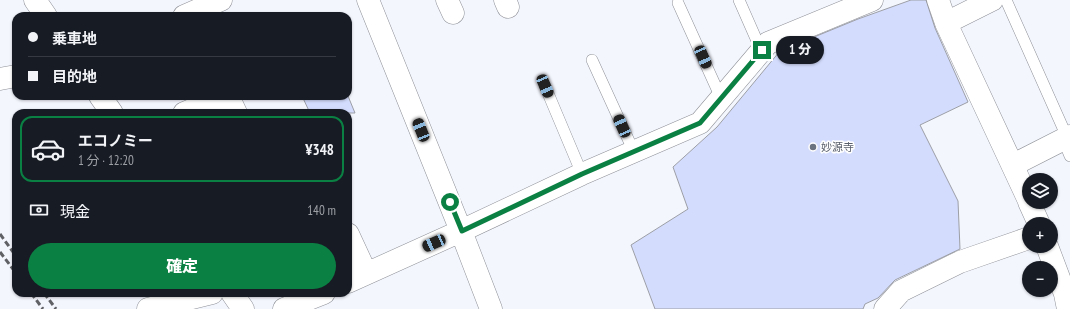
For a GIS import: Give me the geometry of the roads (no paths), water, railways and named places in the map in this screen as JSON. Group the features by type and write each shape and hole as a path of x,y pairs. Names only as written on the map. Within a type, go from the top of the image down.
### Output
{"street":[{"path":"35,0 43,12"},
{"path":"190,11 221,0"},
{"path":"368,0 462,231 490,309"},
{"path":"352,253 357,277 462,231 582,174 700,123 768,43 872,0"},
{"path":"938,0 946,23 1022,186"},
{"path":"946,23 992,0"},
{"path":"0,79 12,77"},
{"path":"103,100 109,109"},
{"path":"193,109 215,100"},
{"path":"1013,165 1067,142"},
{"path":"885,309 901,291 960,262 1022,240"},
{"path":"1050,253 1065,294 1068,309"},
{"path":"148,309 196,297"},
{"path":"235,297 244,309"},
{"path":"290,302 309,297"}],"lane":[{"path":"739,0 762,50"},
{"path":"1006,0 1067,142"},
{"path":"678,3 722,98"},
{"path":"592,60 634,152"},
{"path":"545,86 582,174"}],"railway":[{"path":"0,234 12,250"},
{"path":"0,252 12,268"},
{"path":"34,297 43,309"},
{"path":"47,297 56,309"}],"place":[{"name":"妙源寺","path":"813,147"}]}
